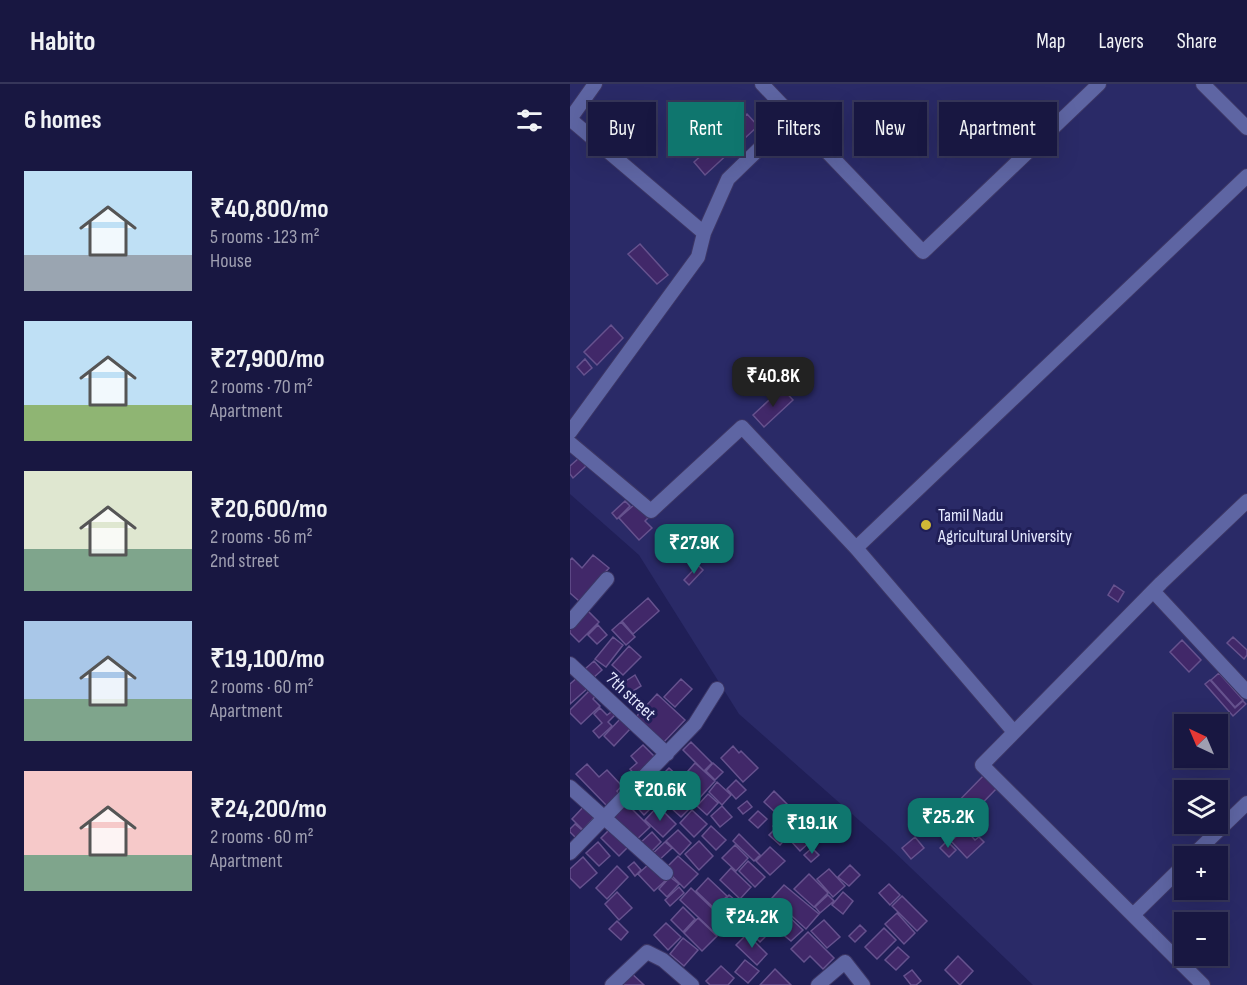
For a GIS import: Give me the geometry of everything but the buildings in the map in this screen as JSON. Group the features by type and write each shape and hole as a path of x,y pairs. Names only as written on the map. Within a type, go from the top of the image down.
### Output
{"street":[{"path":"595,84 570,119 704,233"},
{"path":"762,84 779,102"},
{"path":"831,156 923,252 1099,84"},
{"path":"1203,84 1247,128"},
{"path":"570,432 698,257 704,233 728,179 756,152"},
{"path":"856,548 1247,176"},
{"path":"570,443 651,511 742,427 856,548 1014,732"},
{"path":"1203,985 982,765 1153,591 1247,501"},
{"path":"570,622 607,579"},
{"path":"1153,591 1247,692"},
{"name":"7th street","path":"570,664 667,754"},
{"path":"570,853 695,724 717,689"},
{"path":"570,787 666,873"},
{"path":"1202,846 1247,803"},
{"path":"1134,914 1174,875"},
{"path":"612,985 647,952 663,960 692,985"},
{"path":"818,985 845,962 863,985"}],"shaded area":[{"name":"Tamil Nadu Agricultural University","path":"570,84 1247,84 1247,985 1033,985 886,844 739,714 639,555 570,494"}],"place":[{"name":"Tamil Nadu Agricultural University","path":"926,525"}]}
